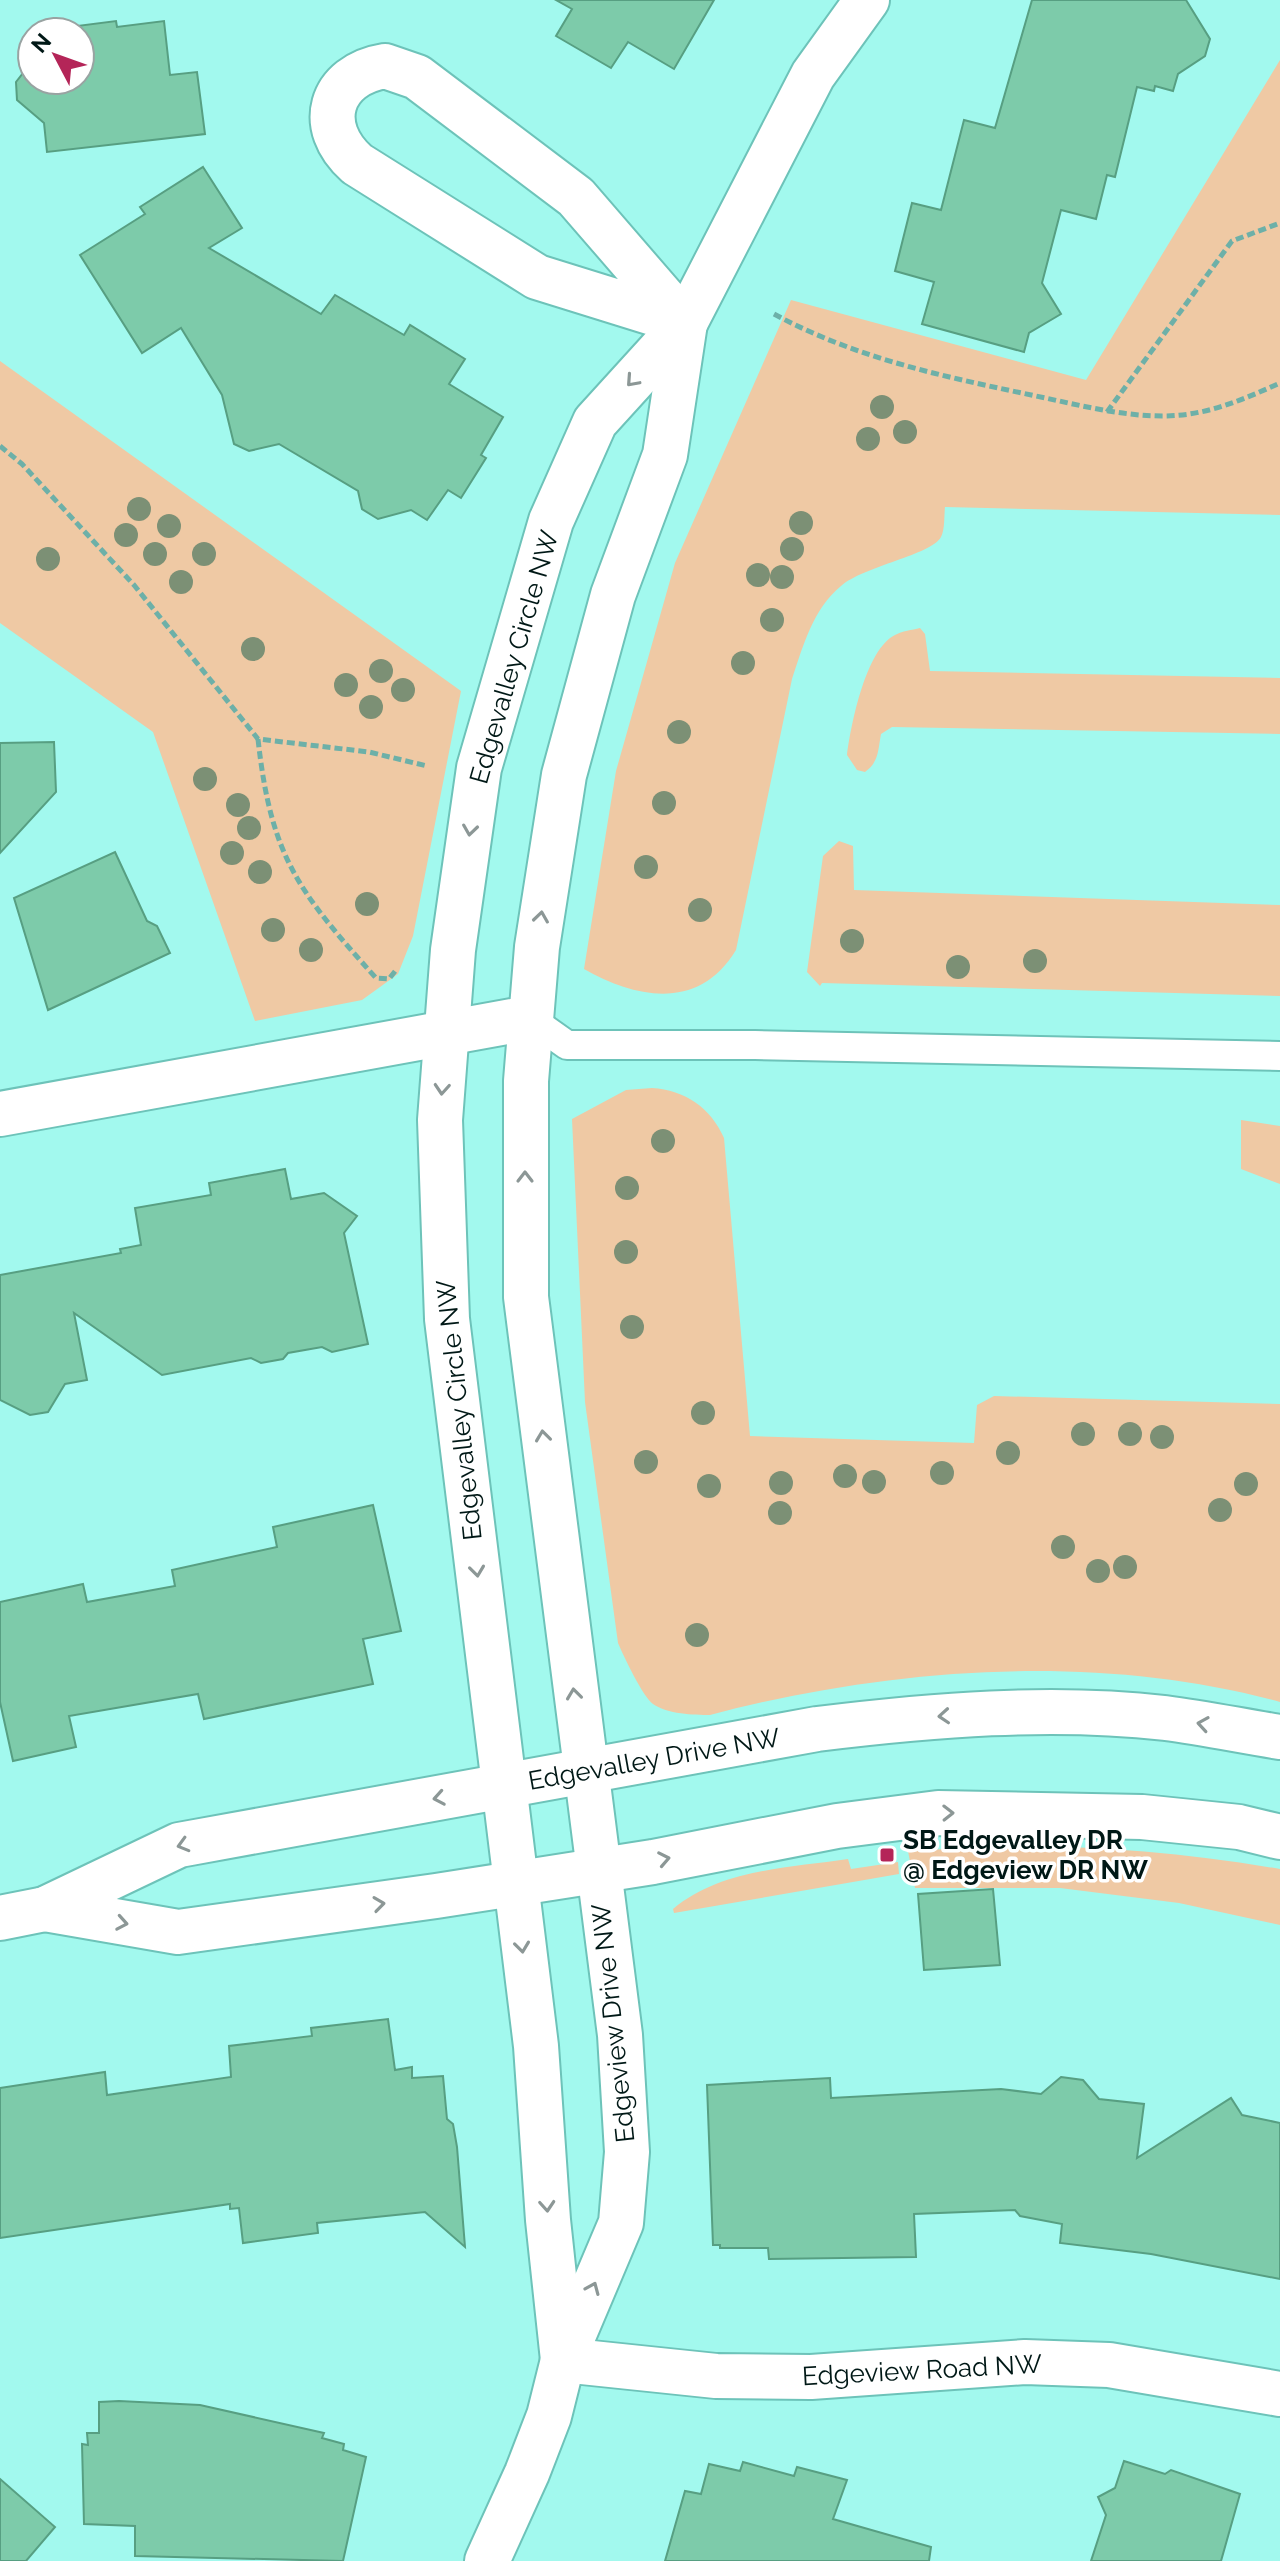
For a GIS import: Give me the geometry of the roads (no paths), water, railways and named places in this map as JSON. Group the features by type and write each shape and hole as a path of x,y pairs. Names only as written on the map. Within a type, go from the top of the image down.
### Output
{"street":[{"name":"Edgevalley Circle NW","path":"503,1786 447,1319 440,1120 453,950 479,768 551,521 595,422 685,323 813,75 867,0"},
{"path":"377,67 402,69 417,77 576,197 685,323 537,277 357,164 340,145 332,121 334,104 342,88 354,76 377,67"},
{"name":"Edgevalley Circle NW","path":"585,1771 526,1297 524,1170 529,1018 549,857 564,775 613,595 665,455 685,323"},
{"path":"0,1114 529,1018"},
{"name":"Edgevalley Drive NW","path":"0,1918 45,1909 179,1845 817,1729 902,1719 1021,1712 1164,1718 1280,1737"},
{"name":"Edgeview Drive NW","path":"487,2561 549,2416 563,2360 621,2223 627,2152 620,2035 585,1771"},
{"name":"Edgeview Drive NW","path":"503,1786 536,2046 563,2360"},
{"name":"Edgevalley Drive NW","path":"45,1909 178,1932 515,1883 837,1826 938,1813 1142,1817 1239,1827 1280,1837"},
{"name":"Edgeview Road NW","path":"563,2360 716,2376 811,2377 1025,2362 1109,2365 1280,2394"}],"lane":[{"path":"529,1018 567,1045 755,1045 1280,1056"}],"place":[{"name":"SB Edgevalley DR @ Edgeview DR NW","path":"887,1855"}]}
